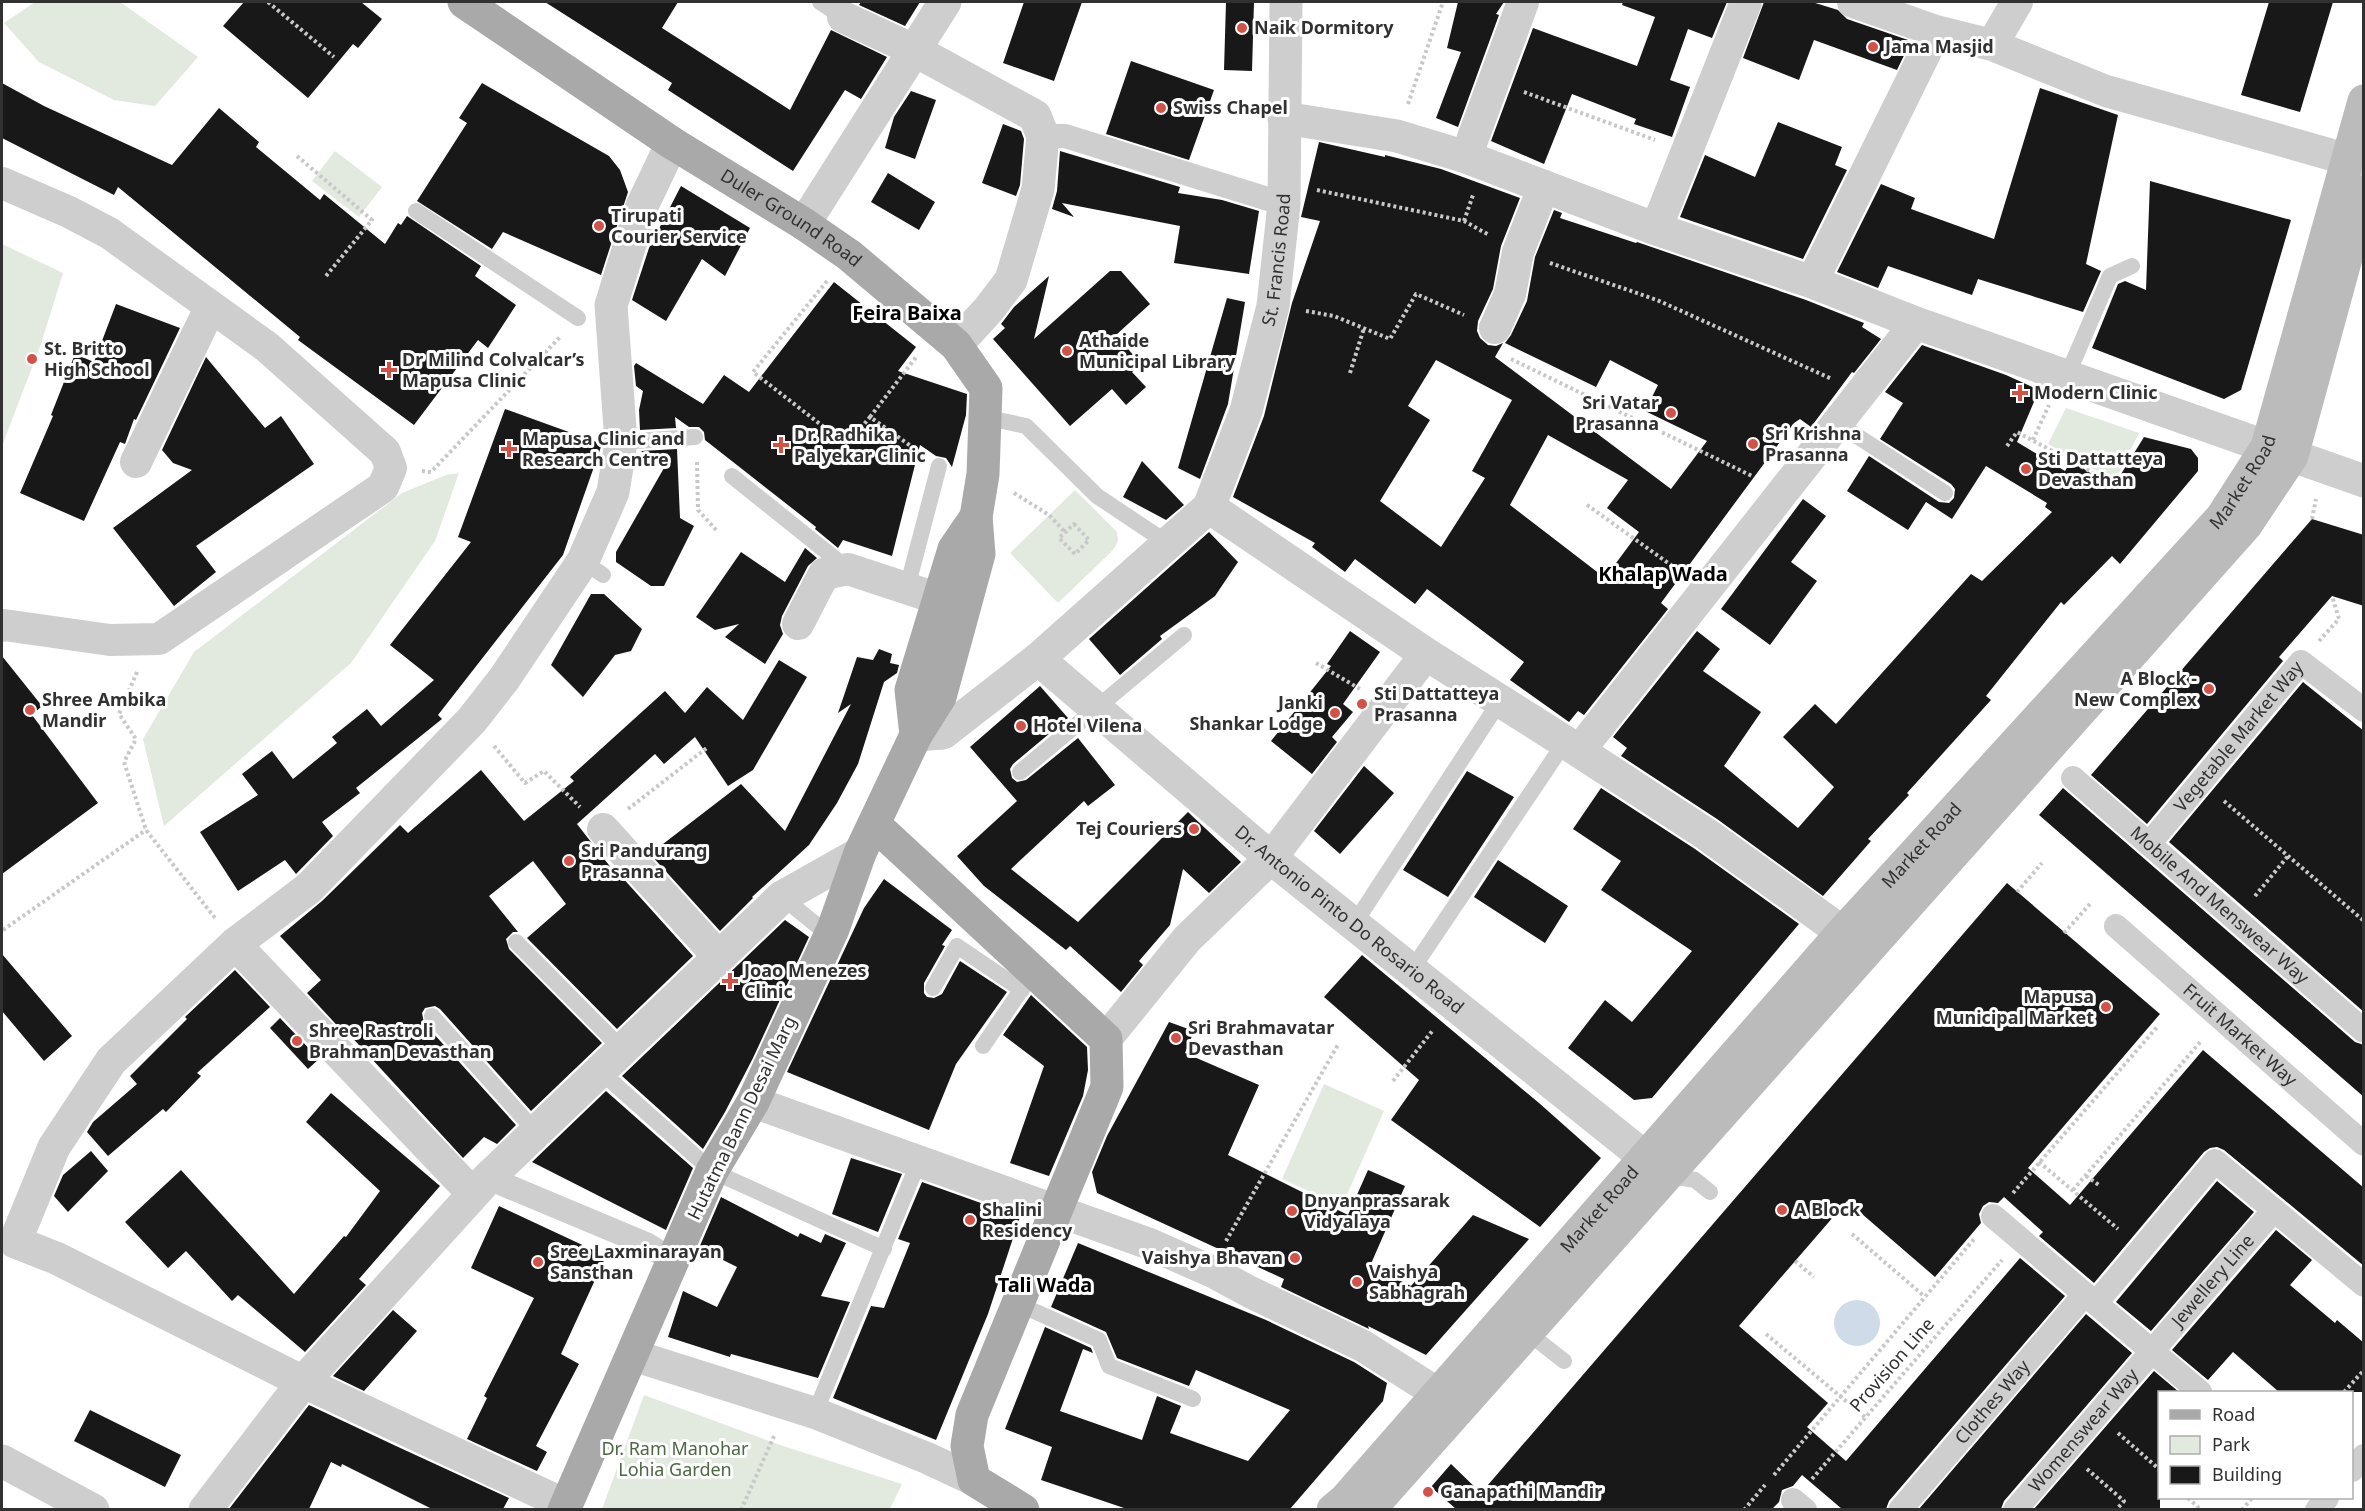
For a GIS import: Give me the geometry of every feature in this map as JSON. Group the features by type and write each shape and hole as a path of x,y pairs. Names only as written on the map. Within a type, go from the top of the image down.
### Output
{"main road":[{"name":"Duler Ground Road","path":"464,2 672,143 804,224 849,255 956,345 986,388 983,474 976,517 980,555 940,696 916,735 874,824"},
{"name":"Market Road","path":"2279,451 2355,162 2364,101"},
{"name":"Market Road","path":"1333,1509 1345,1500 1437,1393 1656,1166 1855,941 2246,525 2279,451 2364,192"},
{"name":"Duler Ground Road","path":"916,735 911,690 954,549 976,517"},
{"name":"Hutatma Bann Desai Marg","path":"565,1507 712,1171 753,1102 830,936 860,853 874,824"},
{"path":"874,824 1028,981 1106,1039 1107,1087 972,1415 967,1446 974,1480 1012,1509"},
{"name":"Market Road","path":"1369,1509 1527,1332 1656,1166"}],"street":[{"path":"804,224 945,2"},
{"name":"St. Francis Road","path":"1209,507 1246,411 1273,306 1284,193 1286,2"},
{"path":"1466,157 1523,2"},
{"path":"1656,229 1746,2"},
{"path":"1853,2 1936,31 1992,45 2106,91 2355,162"},
{"path":"1992,45 2017,2"},
{"path":"831,9 915,51 1035,116 1043,136 1038,189 1011,280 989,309 956,345"},
{"path":"1812,282 1936,31"},
{"path":"1284,118 1397,136 1466,157 1656,229 1812,282 1916,323 2364,481"},
{"path":"1043,136 1065,136 1284,193"},
{"path":"565,1507 303,1382 56,1258 8,1239 54,1147 111,1061 235,944 309,888 471,720 593,568 613,492 621,442 611,305 642,230 642,207 672,143"},
{"path":"2,183 69,212 109,233 267,347 386,452 391,468 383,487 159,639 110,640 2,626"},
{"path":"1495,328 1510,294 1518,252 1544,186"},
{"path":"136,462 210,308"},
{"path":"1572,746 1705,590 1916,323"},
{"path":"916,735 943,733 1038,659 1209,507 1426,654 1706,834 1855,941"},
{"path":"798,624 824,574 848,569 939,599"},
{"path":"1106,1039 1187,939 1271,858 1426,654"},
{"name":"Dr. Antonio Pinto Do Rosario Road","path":"1038,659 1271,858 1656,1166"},
{"name":"Vegetable Market Way","path":"2149,844 2301,662 2364,710"},
{"name":"Mobile And Menswear Way","path":"2073,778 2364,1031"},
{"path":"603,829 719,957"},
{"path":"205,1509 303,1382 480,1186 610,1059 782,897 860,853"},
{"name":"Fruit Market Way","path":"2116,926 2364,1144"},
{"path":"235,944 480,1186 646,1244 673,1261"},
{"path":"753,1102 1147,1243 1213,1272 1363,1346 1437,1393"},
{"name":"Clothes Way","path":"1900,1509 2091,1299 2142,1249 2215,1161 2274,1210"},
{"path":"2274,1210 2364,1285"},
{"name":"Jewellery Line","path":"2152,1352 2274,1210"},
{"path":"1993,1216 2199,1391"},
{"name":"Womenswear Way","path":"2015,1509 2152,1352"},
{"path":"632,1355 801,1409 927,1458 974,1480"},
{"path":"2353,1469 2364,1456"},
{"path":"2,1461 93,1509"}],"lane":[{"path":"416,211 578,318"},
{"path":"2067,376 2110,276 2132,266"},
{"path":"984,417 1026,426 1097,496 1169,544"},
{"path":"1837,423 1945,493"},
{"path":"621,442 695,437"},
{"path":"907,588 939,466"},
{"path":"732,476 848,569"},
{"path":"1020,772 1184,635"},
{"path":"1354,924 1500,701"},
{"path":"1411,971 1572,746"},
{"path":"782,897 830,936"},
{"path":"516,942 610,1059 712,1171 884,1249"},
{"path":"933,988 957,946 1028,981 983,1046"},
{"path":"432,1016 535,1131"},
{"path":"801,1409 852,1318 884,1249 919,1161"},
{"path":"1656,1166 1695,1180 1710,1192"},
{"path":"1018,1304 1099,1340 1109,1365 1193,1399"},
{"path":"1527,1332 1564,1361"}],"path":[{"path":"268,2 334,57"},
{"path":"1397,136 1443,2"},
{"path":"1494,81 1687,152"},
{"path":"297,156 372,220 326,276"},
{"path":"1284,193 1464,221 1518,252 1657,300 1860,392"},
{"path":"849,255 753,372 794,406 847,444 919,354"},
{"path":"1334,316 1390,339 1416,294 1495,328 1509,339 1503,355 1782,492"},
{"path":"431,472 578,318"},
{"path":"1350,373 1364,328"},
{"path":"870,417 939,466"},
{"path":"2007,446 2017,432 2112,483"},
{"path":"695,437 698,510 718,532"},
{"path":"983,474 1049,515 1065,532"},
{"path":"1587,505 1705,590"},
{"path":"1074,524 1089,540 1075,554 1059,538 1065,532 1074,524"},
{"path":"2301,662 2339,619 2332,596"},
{"path":"1316,663 1359,689 1372,690 1388,704"},
{"path":"118,714 136,739 124,762 146,830 194,891"},
{"path":"471,720 525,783 544,771 603,829 708,747"},
{"path":"2201,781 2364,921"},
{"path":"3,930 146,830"},
{"path":"2235,920 2288,856"},
{"path":"2017,892 2042,863"},
{"path":"2064,933 2090,904"},
{"path":"1393,1081 1454,1004"},
{"path":"2073,1190 2220,1019"},
{"path":"1213,1272 1221,1251 1339,1042"},
{"path":"2039,1162 2142,1249"},
{"path":"2086,1176 2099,1185"},
{"path":"1852,1234 1925,1296"},
{"name":"Provision Line","path":"1799,1505 1865,1417 2020,1239"},
{"path":"1795,1261 1814,1278"},
{"path":"1766,1334 1865,1417"},
{"path":"2345,1391 2364,1370"},
{"path":"1744,1509 1840,1396"},
{"path":"741,1509 762,1467 801,1409"},
{"path":"2097,1415 2158,1468"},
{"path":"2067,1450 2124,1501 2116,1509"}],"green space":[{"path":"35,2 120,2 198,57 155,106 114,100 39,62 4,23"},
{"path":"335,151 382,187 359,217 312,181"},
{"path":"2,244 63,273 41,344 2,446"},
{"path":"2066,408 2139,433 2115,481 2048,444"},
{"path":"459,473 435,541 351,663 164,826 143,739 194,652 402,493 446,475"},
{"path":"1075,490 1117,532 1118,541 1114,549 1058,603 1010,553"},
{"path":"1324,1084 1384,1111 1342,1206 1282,1179"},
{"name":"Dr. Ram Manohar Lohia Garden","path":"644,1395 780,1445 902,1484 890,1509 602,1509"}],"water":[{"path":"1857,1300 1866,1301 1874,1306 1879,1314 1879,1332 1874,1340 1866,1345 1857,1346 1848,1345 1840,1340 1835,1332 1834,1323 1835,1314 1840,1306 1848,1301"}],"building":[{"path":"244,2 361,2 382,19 358,48 353,44 308,98 223,26"},
{"path":"545,2 678,2 662,28 790,110 831,30 887,57 861,99 845,90 793,171 668,90 672,83"},
{"path":"861,2 920,2 905,26 859,5"},
{"path":"1024,2 1082,2 1054,81 1003,63"},
{"path":"1226,2 1254,2 1252,71 1224,70"},
{"path":"1458,2 1504,2 1496,14 1499,15 1458,127 1436,118 1461,52 1447,48"},
{"path":"1623,2 1727,2 1712,38 1688,29 1670,80 1690,87 1672,137 1634,124 1636,119 1572,94 1544,164 1491,141 1533,28 1637,66 1655,17 1622,5"},
{"name":"Jama Masjid","path":"1764,2 1812,2 1838,10 1847,19 1911,41 1897,70 1814,40 1799,80 1743,58"},
{"path":"2269,2 2333,2 2300,112 2241,95"},
{"name":"Swiss Chapel","path":"1131,61 1214,90 1189,160 1106,134"},
{"path":"2,83 44,106 172,165 219,108 259,142 256,147 320,200 324,194 385,244 398,223 401,225 407,216 481,266 475,276 516,305 488,348 478,340 414,425 298,340 300,337 118,187 114,195 2,138"},
{"path":"482,83 609,156 620,170 628,192 601,275 503,232 492,249 417,201 467,123 459,118"},
{"path":"2040,88 2118,115 2086,264 2101,271 2083,312 1978,279 1972,295 1888,266 1878,288 1837,272 1881,184 1915,198 1911,209 1994,239"},
{"path":"911,91 936,100 915,159 885,148 894,117"},
{"path":"1778,122 1842,147 1835,165 1847,170 1803,259 1680,217 1705,155 1755,177"},
{"path":"1003,124 1021,131 1024,139 1020,185 1016,196 982,183"},
{"path":"1319,142 1441,169 1520,198 1501,246 1493,289 1478,321 1477,331 1480,338 1488,345 1496,346 1503,343 1495,357 1671,489 1707,441 1645,411 1658,385 1610,360 1596,387 1505,343 1527,301 1535,257 1554,210 1562,213 1560,218 1806,300 1864,323 1862,327 1881,339 1854,373 1852,372 1811,427 1800,419 1794,423 1661,603 1668,609 1584,715 1578,711 1569,722 1510,680 1524,662 1427,589 1415,604 1355,559 1345,572 1312,547 1315,543 1233,497 1264,416 1292,303 1320,221 1301,217","holes":["1436,360 1512,400 1472,471 1485,478 1441,547 1380,501 1430,420 1408,406","1548,435 1628,480 1607,508 1639,532 1605,578 1510,505"]},
{"path":"1060,151 1180,187 1178,193 1222,200 1259,211 1249,274 1174,263 1180,226 1062,203 1074,217 1052,209 1057,191"},
{"path":"888,173 935,202 919,230 871,202"},
{"path":"2150,181 2291,220 2241,390 2224,399 2092,348 2118,284 2125,281 2146,290"},
{"path":"681,186 750,228 725,276 702,259 666,321 632,300 649,248"},
{"name":"Athaide Municipal Library","path":"1110,271 1121,271 1150,304 1116,335 1141,364 1132,372 1146,387 1126,405 1112,389 1070,426 993,339 1005,328 1001,324 1014,307 1049,276 1034,339"},
{"path":"834,282 916,347 898,371 967,394 966,415 952,467 946,458 936,456 920,445 892,556 843,540 838,548 815,529 816,527 705,440 704,432 699,427 689,427 675,417 676,428 640,430 639,410 643,391 636,386 634,366 636,363 703,404 724,375 749,392"},
{"path":"1227,298 1245,302 1228,404 1200,479 1178,468"},
{"path":"116,304 180,328 136,420 134,419 125,444 120,442 84,521 20,493 53,416 51,415 75,354 94,362"},
{"path":"1922,345 2006,375 2039,390 2017,442 2065,471 2071,461 2113,487 2144,437 2191,449 2198,458 2198,471 2120,564 2112,556 2064,605 2061,602 1986,696 1991,700 1907,793 1909,795 1868,839 1871,841 1823,896 1717,819 1621,756 1627,748 1613,737 1697,631 1720,649 1703,671 1761,712 1724,766 1798,828 1834,787 1783,737 1815,704 1836,724 1971,574 1982,581 2052,512 2045,507 2047,503 1986,466 1952,519 1926,502 1908,530 1847,491 1869,456 1939,502 1949,503 1954,498 1955,489 1951,484 1880,439 1903,403 1885,392"},
{"path":"206,357 265,428 281,416 314,464 196,546 216,572 174,606 113,528 192,470 173,463 162,450"},
{"path":"505,409 602,444 563,555 438,715 442,719 356,788 360,793 322,822 333,836 296,874 285,860 238,891 200,832 258,795 242,774 272,751 293,779 337,743 332,737 367,709 381,726 434,680 390,645 471,542 458,537"},
{"path":"677,449 680,518 694,526 664,586 651,586 616,562 616,552 664,468 641,451"},
{"path":"1142,461 1184,505 1166,520 1123,497"},
{"path":"1803,499 1826,516 1791,562 1817,581 1770,645 1721,609"},
{"name":"A Block - New Complex","path":"2312,519 2364,535 2364,606 2332,596 2279,657 2283,661 2147,824 2091,775"},
{"path":"1209,532 1238,562 1215,596 1160,636 1162,639 1120,675 1089,639"},
{"path":"805,548 817,558 808,566 782,616 780,625 783,634 765,664 725,637 739,624 715,630 696,617 741,552 785,582"},
{"path":"591,594 604,594 642,629 631,651 615,655 583,697 551,665"},
{"path":"1350,631 1380,652 1343,704 1353,712 1332,737 1337,742 1312,774 1271,741 1331,666 1327,664"},
{"path":"879,649 892,654 890,663 899,665 897,673 884,682 858,764 837,803 809,845 752,897 720,931 650,854 741,784 785,831 851,704 838,713 857,657 873,660"},
{"path":"2,656 42,706 32,715 98,803 2,874"},
{"path":"779,660 807,677 753,770 728,786 695,737 664,764 655,754 577,824 619,878 621,876 693,956 617,1029 527,938 566,904 533,861 489,896 518,932 513,932 506,939 509,949 602,1043 531,1111 440,1009 435,1006 425,1008 422,1013 424,1023 516,1125 497,1144 484,1137 463,1158 347,1032 345,1034 307,993 321,980 280,936 322,901 400,825 408,833 481,770 524,821 574,781 570,777 665,691 685,713 707,687 743,720"},
{"path":"2303,682 2364,731 2364,1012 2169,842"},
{"path":"1040,686 1068,718 1013,764 1010,769 1012,778 1017,782 1026,780 1078,738 1115,785 1088,806 1084,801 1011,869 1078,922 1188,812 1241,862 1209,893 1183,869 1170,925 1139,961 1143,965 1121,992 1070,946 1066,950 984,886 957,856 1017,801 970,747"},
{"path":"1364,766 1394,793 1340,854 1314,831"},
{"path":"1467,771 1514,797 1448,897 1403,870"},
{"path":"1601,788 1695,849 1799,924 1652,1098 1634,1100 1568,1048 1605,1000 1632,1022 1692,951 1601,890 1621,861 1573,829"},
{"path":"2063,788 2355,1042 2364,1045 2364,1097 2039,815"},
{"path":"1498,860 1568,906 1545,943 1474,897"},
{"path":"884,879 952,930 942,945 945,946 924,983 924,993 927,997 934,998 942,994 960,961 1007,992 956,1064 929,1130 787,1072 864,908"},
{"path":"2007,883 2160,1014 2028,1168 2070,1205 2203,1050 2364,1188 2364,1266 2224,1150 2217,1147 2204,1152 2094,1283 2039,1236 2043,1232 2004,1197 1998,1203 1989,1202 1983,1206 1979,1214 1981,1223 1935,1277 1847,1201 1739,1326 1828,1403 1807,1427 1846,1461 2020,1258 2065,1296 1889,1501 1886,1509 1842,1509 1802,1475 1793,1486 1782,1490 1779,1502 1772,1509 1456,1509 1431,1487 1451,1464 1481,1493"},
{"path":"785,920 809,937 753,1058 703,1149 622,1076"},
{"path":"2,954 72,1036 44,1061 2,1011"},
{"path":"1362,955 1601,1158 1540,1227 1391,1120 1419,1080 1324,997"},
{"path":"235,970 270,1007 197,1073 201,1076 166,1112 163,1109 108,1156 87,1132 93,1122 137,1084 130,1076 187,1019 185,1017"},
{"path":"1031,995 1087,1047 1088,1070 1083,1096 1049,1176 1010,1163 1044,1066 1003,1035"},
{"name":"Shree Rastroli Brahman Devasthan","path":"280,1018 319,1059 308,1069 270,1028"},
{"path":"1169,1022 1194,1031 1185,1053 1259,1085 1228,1155 1348,1215 1368,1170 1405,1186 1370,1266 1411,1286 1473,1215 1529,1239 1426,1355 1281,1287 1284,1279 1097,1193 1092,1172 1107,1136"},
{"path":"606,1091 693,1168 666,1230 532,1162"},
{"path":"331,1093 440,1186 359,1279 366,1285 305,1352 238,1295 232,1301 186,1251 168,1268 125,1222 181,1170 294,1294 344,1236 346,1237 380,1191 306,1122"},
{"path":"91,1151 108,1171 68,1212 54,1196 63,1175"},
{"path":"851,1158 902,1174 878,1232 832,1214"},
{"path":"2217,1181 2254,1212 2151,1331 2116,1302"},
{"path":"922,1182 1020,1217 988,1314 936,1440 833,1398 871,1306 884,1308 910,1243 898,1239"},
{"path":"721,1197 798,1237 800,1233 821,1243 825,1234 846,1243 821,1296 850,1302 818,1378 731,1354 730,1357 668,1337 683,1291 717,1307 737,1267 699,1248"},
{"path":"499,1206 606,1256 561,1354 579,1364 536,1446 547,1452 537,1471 467,1439 487,1398 484,1396 534,1298 471,1268"},
{"path":"2276,1230 2312,1260 2290,1285 2335,1323 2337,1320 2364,1343 2364,1392 2278,1391 2233,1352 2208,1380 2172,1350"},
{"path":"1078,1243 1266,1320 1354,1362 1387,1383 1383,1401 1290,1509 1127,1509 1041,1480 1052,1447 1005,1429 1045,1327 1091,1348 1093,1353 1083,1349 1060,1411 1142,1440 1157,1396 1181,1406 1170,1433 1248,1461 1290,1410 1196,1370 1189,1386 1117,1358 1106,1332 1051,1307"},
{"path":"393,1310 417,1331 364,1391 333,1376"},
{"path":"2086,1314 2132,1353 2004,1501 2001,1509 1919,1509"},
{"path":"2154,1371 2178,1391 2158,1391 2158,1499 2160,1499 2160,1509 2034,1509"},
{"path":"309,1405 509,1498 503,1509 432,1509 342,1464 341,1467 331,1462 309,1509 229,1509"},
{"path":"90,1410 181,1455 165,1487 74,1441"}],"place":[{"name":"Naik Dormitory","path":"1242,28"},
{"name":"Jama Masjid","path":"1873,47"},
{"name":"Swiss Chapel","path":"1161,108"},
{"name":"Tirupati Courier Service","path":"599,226"},
{"name":"Athaide Municipal Library","path":"1067,351"},
{"name":"St. Britto High School","path":"32,359"},
{"name":"Dr Milind Colvalcar’s Mapusa Clinic","path":"389,370"},
{"name":"Modern Clinic","path":"2020,393"},
{"name":"Sri Vatar Prasanna","path":"1671,413"},
{"name":"Sri Krishna Prasanna","path":"1753,444"},
{"name":"Dr. Radhika Palyekar Clinic","path":"781,445"},
{"name":"Mapusa Clinic and Research Centre","path":"509,449"},
{"name":"Sti Dattatteya Devasthan","path":"2026,469"},
{"name":"A Block - New Complex","path":"2209,689"},
{"name":"Sti Dattatteya Prasanna","path":"1362,704"},
{"name":"Shree Ambika Mandir","path":"30,710"},
{"name":"Janki Shankar Lodge","path":"1335,713"},
{"name":"Hotel Vilena","path":"1021,726"},
{"name":"Tej Couriers","path":"1194,829"},
{"name":"Sri Pandurang Prasanna","path":"569,861"},
{"name":"Joao Menezes Clinic","path":"730,981"},
{"name":"Mapusa Municipal Market","path":"2106,1007"},
{"name":"Sri Brahmavatar Devasthan","path":"1176,1038"},
{"name":"Shree Rastroli Brahman Devasthan","path":"297,1041"},
{"name":"A Block","path":"1782,1210"},
{"name":"Dnyanprassarak Vidyalaya","path":"1292,1211"},
{"name":"Shalini Residency","path":"970,1220"},
{"name":"Vaishya Bhavan","path":"1295,1258"},
{"name":"Sree Laxminarayan Sansthan","path":"538,1262"},
{"name":"Vaishya Sabhagrah","path":"1357,1282"},
{"name":"Ganapathi Mandir","path":"1428,1492"}],"district":[{"name":"Feira Baixa","path":"907,313"},
{"name":"Khalap Wada","path":"1663,574"},
{"name":"Tali Wada","path":"1045,1285"}]}
